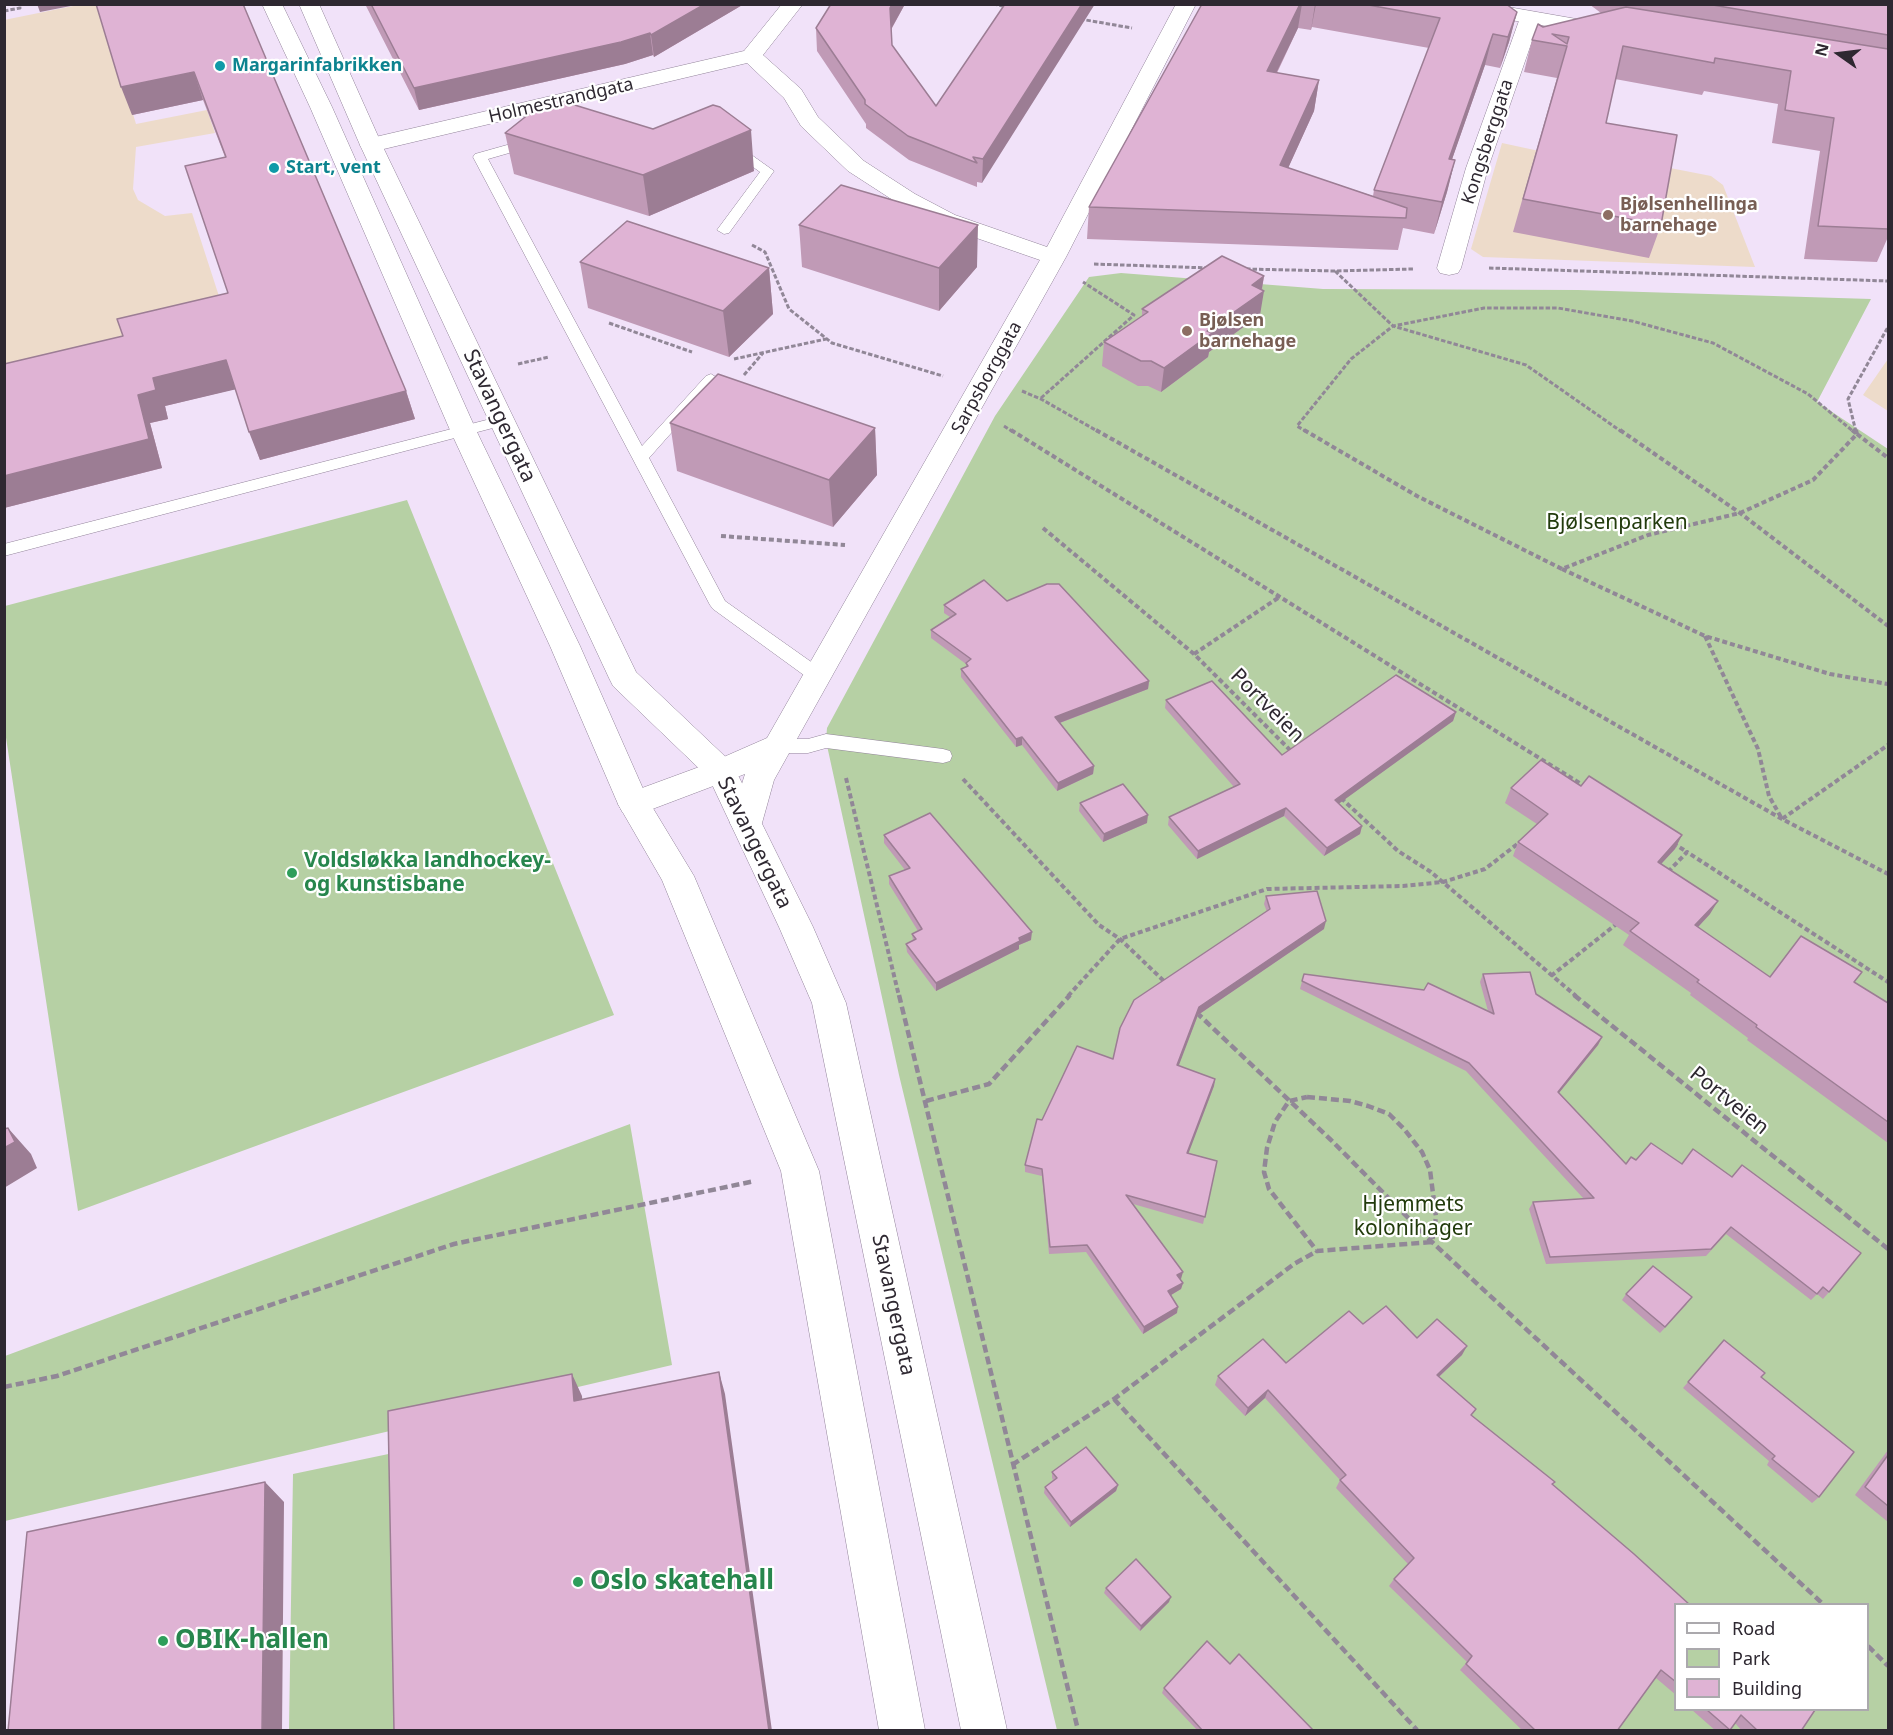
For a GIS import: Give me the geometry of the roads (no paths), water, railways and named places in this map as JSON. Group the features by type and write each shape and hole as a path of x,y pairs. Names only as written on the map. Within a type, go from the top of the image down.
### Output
{"main road":[{"name":"Stavangergata","path":"272,4 321,107 463,430 565,646 634,804 677,876 800,1171 902,1731"},
{"name":"Stavangergata","path":"309,4 371,145 624,678 721,771 829,1003 984,1731"},
{"path":"793,4 751,56 793,94 809,120 856,166 907,199 947,220 1054,257"},
{"name":"Sarpsborggata","path":"746,823 758,779 1054,257 1186,4"},
{"path":"1452,4 1542,14 1630,34"},
{"name":"Kongsberggata","path":"1449,268 1477,168 1542,14"},
{"name":"Holmestrandgata","path":"371,145 751,56"},
{"path":"634,804 721,771 778,746"}],"lane":[{"path":"544,139 480,157 719,605 818,676"},
{"path":"714,139 730,143 767,171 724,230"},
{"path":"640,458 711,380"},
{"path":"4,550 502,421"},
{"path":"778,746 837,742 942,756"}],"place":[{"name":"Margarinfabrikken","path":"220,66"},
{"name":"Start, vent","path":"274,168"},
{"name":"Bjølsenhellinga barnehage","path":"1608,215"},
{"name":"Bjølsen barnehage","path":"1187,331"},
{"name":"Voldsløkka landhockey- og kunstisbane","path":"292,873"},
{"name":"Oslo skatehall","path":"578,1582"},
{"name":"OBIK-hallen","path":"163,1641"}],"park label":[{"name":"Bjølsenparken","path":"1617,523"},
{"name":"Hjemmets kolonihager","path":"1413,1217"}]}
